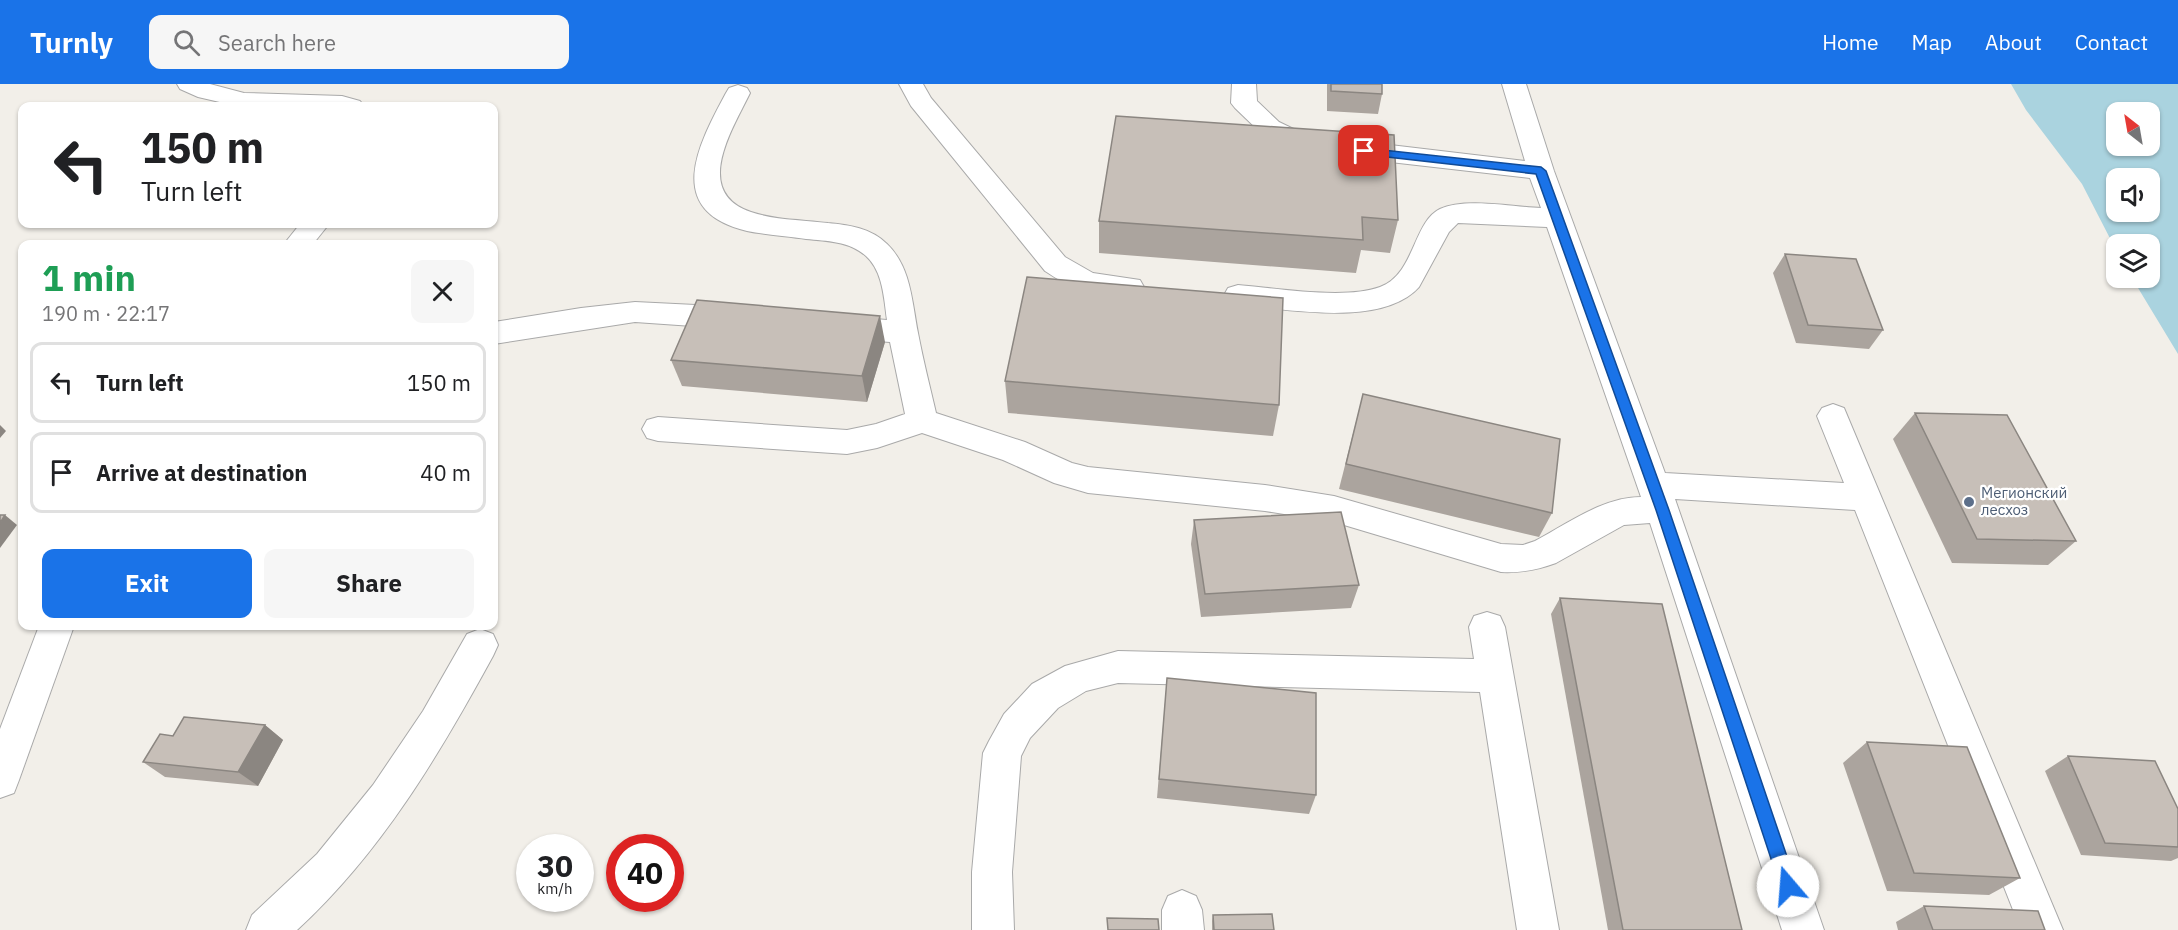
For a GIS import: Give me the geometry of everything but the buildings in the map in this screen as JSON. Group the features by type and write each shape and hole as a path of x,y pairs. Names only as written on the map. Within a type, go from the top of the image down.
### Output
{"street":[{"path":"189,84 208,93 231,98 305,102"},
{"path":"911,84 920,101 1055,264 1072,276 1093,285 1152,289"},
{"path":"1245,84 1244,103 1271,130 1290,140 1320,146 1541,171"},
{"path":"1514,84 1541,171 1658,497 1803,930"},
{"path":"738,93 723,123 705,172 705,187 710,199 721,211 749,222 851,235 867,241 880,251 889,267 895,288 922,421"},
{"path":"1211,293 1353,303 1378,299 1400,289 1415,275 1439,223 1448,216 1463,213 1558,218"},
{"path":"301,240 312,228"},
{"path":"498,332 634,312 669,312 763,320"},
{"path":"809,324 903,332"},
{"path":"1833,416 2042,930"},
{"path":"658,429 847,442 877,436 922,421 1014,451 1065,474 1088,480 1265,498 1334,509 1501,558 1523,559 1544,553 1612,515 1658,497 1866,497"},
{"path":"1487,627 1539,930"},
{"path":"0,780 55,630"},
{"path":"267,930 292,909 331,869 407,769 443,715 480,645"},
{"path":"993,930 992,872 1002,753 1017,726 1045,696 1078,677 1118,667 1496,676"}],"water":[{"path":"2011,84 2178,84 2178,354 2138,288 2160,288 2160,234 2108,234 2082,184 2026,110"}],"place":[{"name":"Мегионский лесхоз","path":"1969,502"}],"route":[{"path":"1364,151 1541,171 1662,510 1788,886"}]}
